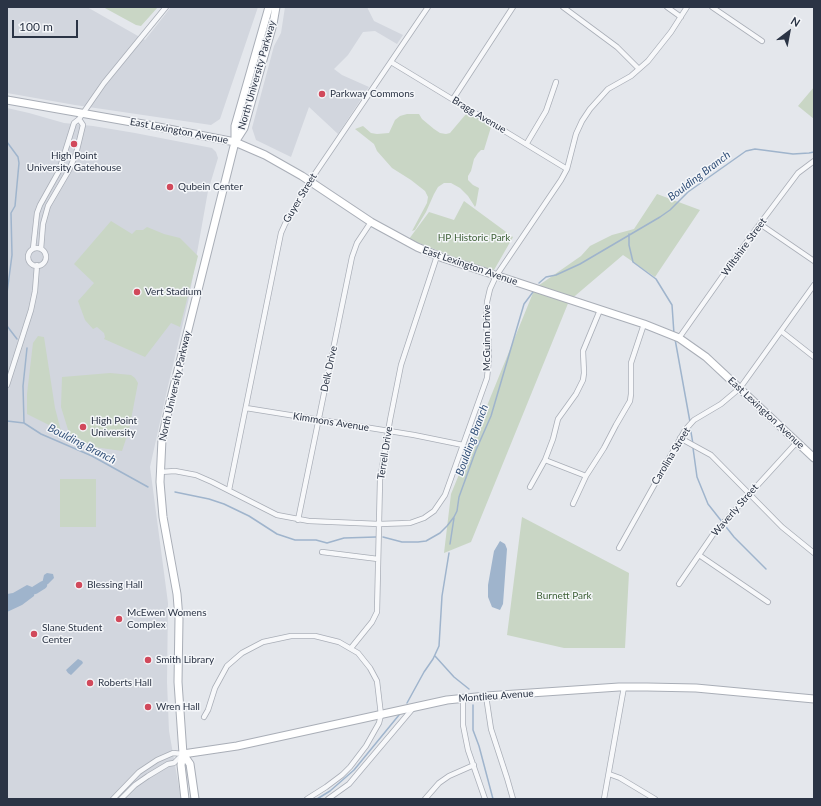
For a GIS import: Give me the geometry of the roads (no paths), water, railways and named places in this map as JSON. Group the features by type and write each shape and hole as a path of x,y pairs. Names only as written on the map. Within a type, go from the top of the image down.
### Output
{"main road":[{"name":"North University Parkway","path":"185,799 181,765 183,754 178,682 178,594 163,517 160,472 162,439 235,142 235,126 269,7"},
{"name":"North University Parkway","path":"235,142 244,128 273,24 276,7"},
{"name":"East Lexington Avenue","path":"7,100 80,116 143,124 235,142 269,156 310,181 370,222 437,256 644,324 679,338 697,350 740,388 814,458"},
{"name":"Montlieu Avenue","path":"183,754 236,746 447,700 463,698 624,687 696,688 814,699"},
{"name":"North University Parkway","path":"183,754 190,764 195,799"}],"street":[{"path":"80,116 83,125 76,154 69,170 48,206 43,224 41,249 45,253 45,259 42,264 37,265 32,263 28,258 29,253 33,249 35,223 40,205 59,171 74,123 104,83 166,7"},
{"name":"Guyer Street","path":"229,490 284,224 310,181 428,7"},
{"path":"453,99 513,7"},
{"path":"563,7 616,47 639,69"},
{"path":"668,7 681,16"},
{"name":"McGuinn Drive","path":"160,472 175,471 196,475 229,490 268,511 287,518 298,520 379,524 410,523 424,518 434,511 445,495 487,378 489,358 486,327 487,302 490,289 496,276 561,180 567,168 576,134 590,109 608,89 631,76 648,61 687,7"},
{"path":"712,7 762,41"},
{"name":"Bragg Avenue","path":"391,62 567,168"},
{"path":"527,143 546,111 556,82"},
{"name":"Wiltshire Street","path":"679,338 798,173 814,161"},
{"name":"Delk Drive","path":"298,520 352,257 357,243 370,222"},
{"path":"760,224 814,261"},
{"path":"33,249 41,249"},
{"name":"Terrell Drive","path":"350,648 372,622 377,612 380,480 388,432 401,365 437,256"},
{"path":"7,385 32,310 37,265"},
{"name":"Carolina Street","path":"619,548 680,438 694,420 721,404 740,388 814,285"},
{"path":"530,487 545,460 554,439 558,418 576,394 583,380 583,351 600,310"},
{"path":"573,504 586,476 604,448 630,401 631,363 644,324"},
{"path":"781,331 814,357"},
{"name":"Kimmons Avenue","path":"246,408 463,445"},
{"path":"680,438 710,455 782,527 814,553"},
{"name":"Waverly Street","path":"679,584 714,533 797,442"},
{"path":"545,460 586,476"},
{"path":"322,552 378,559"},
{"path":"699,555 768,602"},
{"path":"204,717 208,710 215,688 228,666 242,653 252,647 274,638 303,635 328,638 350,648 364,660 377,682 381,715 380,724 350,767 326,787 307,799"},
{"path":"604,799 624,687"},
{"path":"486,696 492,729 508,778 513,799"},
{"path":"463,698 463,725 468,750 485,799"},
{"path":"332,798 349,784 414,707"},
{"path":"113,799 136,775 153,762 164,756 183,754"},
{"path":"121,799 135,785 168,764 174,763 183,754"},
{"path":"425,799 439,783 449,776 474,765"},
{"path":"609,774 620,778 655,799"}],"water":[{"path":"500,541 505,544 507,549 503,604 500,610 492,607 488,597 488,585 494,551"},
{"path":"47,573 53,574 54,578 44,586 42,584 44,575"},
{"path":"27,585 35,590 34,596 22,605 7,612 7,594 13,593"},
{"path":"78,659 83,663 71,675 66,670"}],"waterway":[{"path":"7,142 18,157 19,163 15,206 11,213 12,255 7,293"},
{"name":"Boulding Branch","path":"539,283 546,277 556,275 580,264 660,217 670,210 688,192 746,151 755,149 793,154 814,152"},
{"path":"629,234 629,245 633,262 656,279 672,305 674,334"},
{"name":"Boulding Branch","path":"383,537 402,542 426,541 440,533 454,517 457,511 459,497 476,450 491,416 524,304 533,292"},
{"path":"7,326 17,339"},
{"path":"675,339 690,422"},
{"path":"24,423 23,386 27,348"},
{"name":"Boulding Branch","path":"7,421 24,423 41,434 92,456 148,487"},
{"path":"690,426 693,444"},
{"path":"693,448 697,477 708,504 734,537 766,569"},
{"name":"Boulding Branch","path":"175,492 209,499 224,504 249,516 277,534 295,540 316,540 327,543 344,538 376,537"},
{"path":"450,544 454,518"},
{"path":"407,703 439,646 442,596 449,553"},
{"path":"35,590 43,585"},
{"path":"435,656 454,677 469,689"},
{"path":"473,705 473,730 479,746 493,799"},
{"path":"317,799 330,791 354,770 399,715"}],"place":[{"name":"Parkway Commons","path":"322,94"},
{"name":"High Point University Gatehouse","path":"74,144"},
{"name":"Qubein Center","path":"170,187"},
{"name":"Vert Stadium","path":"137,292"},
{"name":"High Point University","path":"83,427"},
{"name":"Blessing Hall","path":"79,585"},
{"name":"McEwen Womens Complex","path":"119,619"},
{"name":"Slane Student Center","path":"34,634"},
{"name":"Smith Library","path":"148,660"},
{"name":"Roberts Hall","path":"90,683"},
{"name":"Wren Hall","path":"148,707"}],"park label":[{"name":"HP Historic Park","path":"474,238"},
{"name":"Burnett Park","path":"564,596"}]}
